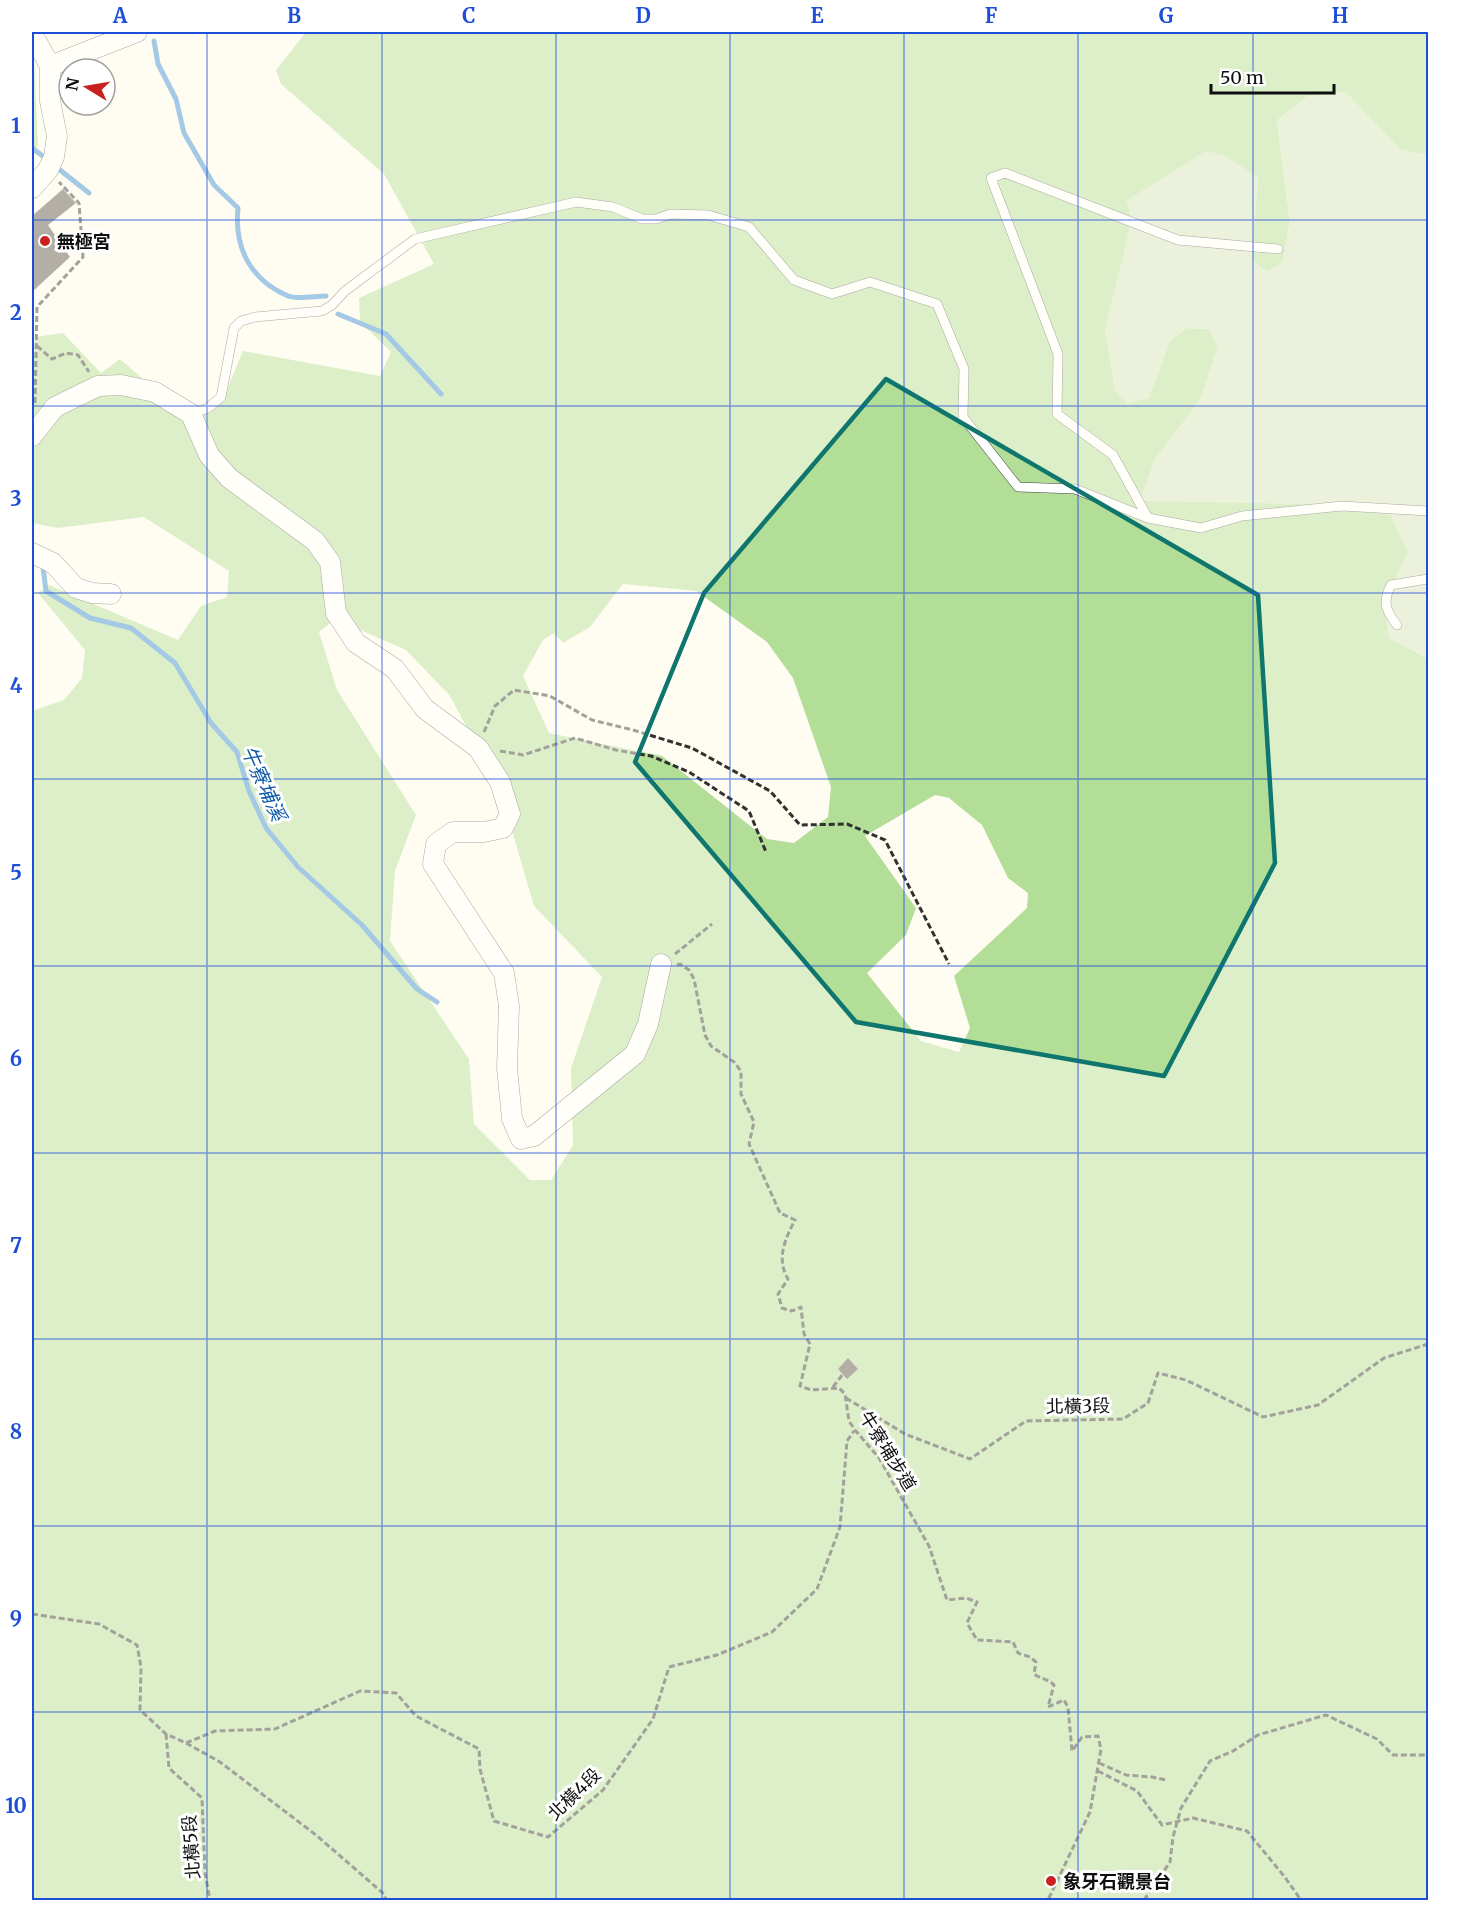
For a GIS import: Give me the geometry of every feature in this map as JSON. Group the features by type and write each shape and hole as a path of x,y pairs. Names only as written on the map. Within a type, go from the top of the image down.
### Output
{"street":[{"path":"50,66 137,32"},
{"path":"32,33 50,66 50,101 57,136 51,164 32,188"},
{"path":"33,435 55,407 98,386 120,385 155,392 191,414 209,455 229,478 315,541 330,562 336,613 356,644 395,669 425,709 478,748 500,782 510,814 503,828 484,832 453,832 436,844 433,864 504,973 509,1006 507,1068 512,1119 521,1139 534,1136 635,1054 648,1024 661,964"},
{"path":"32,553 53,564 76,588 111,594"}],"lane":[{"path":"1148,518 1113,455 1057,414 1058,354 991,178 1005,173 1178,240 1278,249"},
{"path":"191,414 208,408 221,397 234,328 241,321 255,317 322,311 415,239 576,202 613,207 642,219 656,219 672,214 708,215 749,227 794,280 832,294 870,282 936,304 964,369 963,417 1018,487 1075,489 1148,518 1201,528 1242,516 1342,506 1428,512"},
{"path":"1397,625 1388,614 1385,596 1391,585 1428,579"}],"path":[{"path":"33,435 37,307 83,257 79,203 51,164"},
{"path":"36,346 52,359 66,353 78,355 98,386"},
{"path":"766,852 749,811 688,772 651,756 616,750 575,738 523,755 478,748 495,706 514,690 549,696 592,720 692,748 770,791 800,825 847,824 885,840 950,964"},
{"path":"661,964 712,924"},
{"path":"661,964 667,966 680,964 689,970 694,979 705,1035 711,1046 734,1062 741,1071 741,1094 754,1122 749,1144 780,1214 795,1220 784,1241 782,1256 782,1269 788,1279 778,1294 782,1308 792,1311 801,1306 804,1334 810,1344 800,1386 811,1390 833,1387 843,1374"},
{"name":"北橫3段","path":"846,1398 905,1434 970,1459 1026,1421 1123,1419 1148,1403 1158,1373 1186,1380 1263,1417 1318,1405 1384,1358 1428,1344"},
{"name":"牛寮埔步道","path":"833,1387 839,1388 846,1398 849,1421 879,1458 928,1546 947,1600 966,1598 977,1602 967,1623 977,1640 1012,1642 1018,1653 1036,1662 1034,1674 1049,1680 1054,1685 1048,1707 1064,1700 1068,1707 1072,1751 1082,1737 1098,1736 1101,1749 1090,1812 1048,1900"},
{"name":"北橫4段","path":"186,1743 215,1731 274,1729 360,1690 396,1693 416,1716 479,1749 480,1769 494,1821 548,1837 603,1790 609,1782 652,1719 669,1667 717,1655 772,1632 817,1589 840,1527 847,1441 855,1430"},
{"path":"32,1614 99,1624 137,1646 141,1667 140,1710 166,1734 220,1762 316,1835 384,1894 386,1900"},
{"path":"1144,1900 1170,1862 1180,1808 1210,1761 1233,1751 1258,1735 1326,1715 1377,1739 1394,1755 1428,1755"},
{"name":"北橫5段","path":"166,1734 169,1768 202,1798 205,1873 210,1900"},
{"path":"1099,1762 1126,1775 1166,1780"},
{"path":"1098,1771 1137,1791 1162,1825 1193,1818 1247,1831 1284,1876 1300,1900"}],"highlighted area":[{"path":"886,379 1258,595 1275,863 1164,1076 856,1022 635,762 704,593"}],"green space":[{"path":"306,32 1428,32 1428,155 1401,150 1345,92 1277,120 1290,221 1283,262 1267,272 1251,260 1258,178 1132,218 1149,397 1170,340 1187,328 1209,329 1218,346 1201,399 1154,461 1391,515 1408,552 1383,604 1390,638 1428,659 1428,1900 32,1900 32,711 64,700 82,678 85,650 38,593 49,585 178,640 201,606 227,597 229,571 144,517 58,528 32,523 32,397 35,337 63,333 101,373 120,359 191,421 223,399 243,351 380,376 391,352 360,322 359,298 434,264 384,174 281,84 276,70","holes":["623,584 696,591 767,642 793,678 831,787 828,817 794,843 767,839 662,756 549,733 523,676 543,640 554,633 563,643 590,627","335,619 406,650 450,696 500,790 534,906 602,977 571,1068 573,1145 551,1180 530,1180 474,1124 469,1059 390,941 395,871 416,815 337,690 319,632","935,795 949,798 982,825 1008,878 1028,893 1027,908 954,976 970,1028 959,1052 921,1041 867,973 906,935 916,908 865,836"]},
{"path":"32,57 34,59 38,145 32,159"},
{"path":"1345,92 1401,150 1428,155 1428,659 1389,638 1383,604 1408,552 1391,515 1354,505 1140,501 1154,461 1201,399 1218,345 1209,329 1187,328 1170,340 1149,398 1128,404 1115,391 1105,330 1132,218 1126,201 1206,151 1226,156 1258,178 1251,259 1267,272 1283,262 1290,221 1277,120 1307,96"}],"building":[{"name":"無極宮","path":"63,189 76,203 48,225 70,257 32,292 32,216"},
{"path":"848,1358 858,1369 847,1379 838,1369"}],"waterway":[{"path":"154,41 158,64 176,99 184,133 214,185 238,208 239,236 247,261 264,281 288,296 302,298 326,296"},
{"path":"32,148 48,160"},
{"path":"55,166 89,193"},
{"path":"338,314 386,334 441,394"},
{"name":"牛寮埔溪","path":"43,567 46,591 90,618 131,628 175,663 211,723 237,752 249,791 266,828 298,867 362,925 417,989 437,1002"}],"place":[{"name":"無極宮","path":"45,241"},
{"name":"象牙石觀景台","path":"1051,1881"}]}
